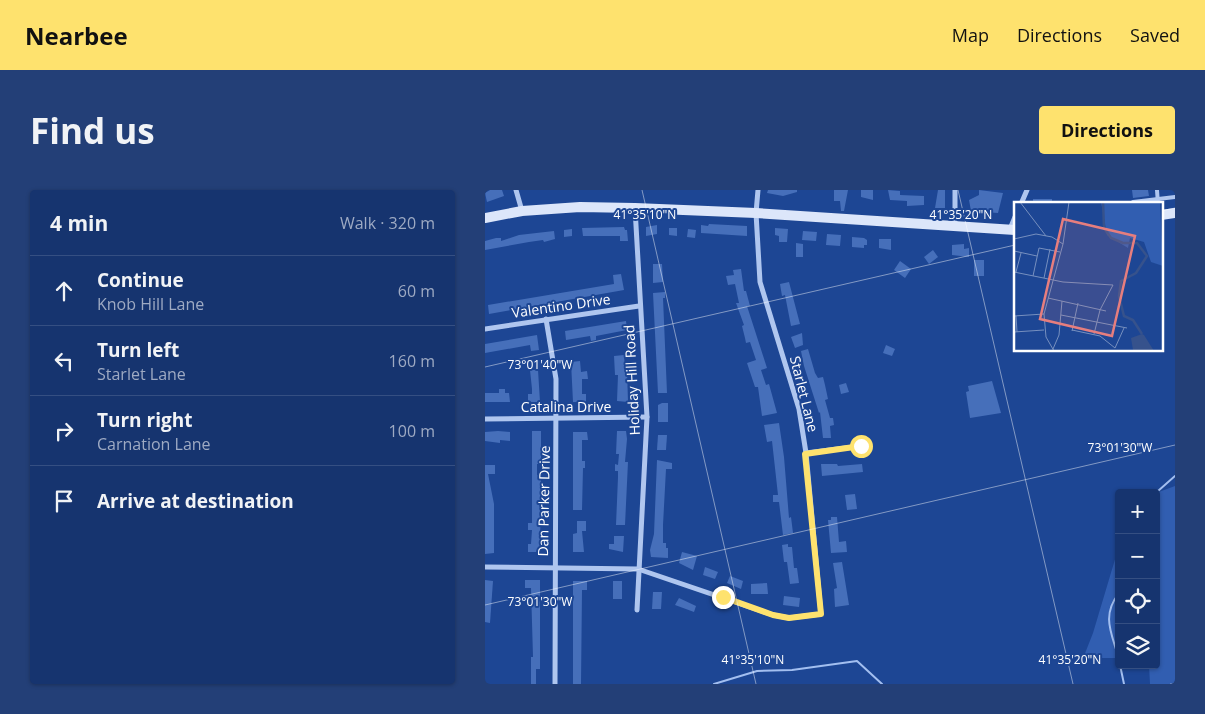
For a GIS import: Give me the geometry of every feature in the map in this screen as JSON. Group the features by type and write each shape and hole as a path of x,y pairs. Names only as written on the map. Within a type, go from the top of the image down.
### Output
{"main road":[{"path":"485,218 522,211 581,207 635,208 756,212 1012,230"}],"street":[{"path":"516,190 522,211"},
{"name":"Starlet Lane","path":"638,568 773,615 789,618 821,614 799,408 760,282 756,212 758,190"},
{"path":"955,190 955,226"},
{"path":"1022,202 1027,190"},
{"name":"Holiday Hill Road","path":"635,208 639,306 647,417 637,610"},
{"name":"Valentino Drive","path":"485,329 639,306"},
{"name":"Dan Parker Drive","path":"546,319 556,379 557,418 555,684"},
{"name":"Catalina Drive","path":"485,418 647,417"},
{"path":"805,454 861,446"},
{"path":"485,567 638,568"}],"lane":[{"path":"1157,190 1158,201"},
{"path":"1133,202 1158,201 1175,197"}],"shaded area":[{"path":"1175,486 1175,684 1150,684 1149,669 1160,669 1160,492"},
{"path":"1115,559 1115,658 1089,658 1082,661 1093,633"}],"building":[{"path":"490,190 502,190 504,196 487,202 485,193"},
{"path":"768,190 797,190 797,192 783,196 767,193"},
{"path":"834,190 848,190 844,211 841,211 840,201 834,201"},
{"path":"861,190 873,190 873,200 861,197"},
{"path":"888,190 900,191 900,195 924,196 924,205 907,206 907,201 890,200"},
{"path":"938,190 945,190 945,208 935,208"},
{"path":"979,190 1003,193 998,213 971,211 969,200 979,195"},
{"path":"1132,190 1148,190 1149,196 1133,198"},
{"path":"1033,199 1052,199 1052,202 1033,202"},
{"path":"709,224 747,226 747,236 701,233 701,225 708,226"},
{"path":"657,225 657,234 646,236 646,227"},
{"path":"624,227 627,230 628,241 620,241 620,236 583,236 582,228"},
{"path":"669,228 677,228 677,236 669,235"},
{"path":"775,228 788,229 787,242 779,242 779,236 775,235"},
{"path":"572,229 572,236 564,237 564,230"},
{"path":"688,229 696,230 695,238 687,237"},
{"path":"554,231 555,239 485,250 485,241 501,238 501,241 519,235"},
{"path":"803,231 817,232 816,241 802,240"},
{"path":"827,234 841,235 840,246 826,245"},
{"path":"852,237 864,238 867,240 867,245 864,245 864,248 852,247"},
{"path":"879,239 891,239 891,250 879,248"},
{"path":"796,243 803,244 803,257 796,257"},
{"path":"964,244 964,249 969,248 969,257 952,255 952,245"},
{"path":"933,250 938,257 929,264 924,257"},
{"path":"974,260 984,260 984,276 974,276"},
{"path":"900,261 911,269 905,278 894,270"},
{"path":"653,264 662,264 663,282 653,283"},
{"path":"741,269 744,291 746,291 750,306 747,306 767,368 761,370 766,385 769,384 777,413 762,416 758,387 755,387 747,363 756,360 750,342 746,343 742,326 744,325 736,303 739,303 735,284 728,285 726,276 734,275 733,270"},
{"path":"621,274 624,290 489,314 488,305 614,284 613,275"},
{"path":"789,282 800,324 791,326 785,295 782,296 780,284"},
{"path":"665,292 665,298 663,298 667,393 658,393 653,293"},
{"path":"626,321 627,330 596,336 596,340 591,341 590,336 566,340 565,331"},
{"path":"802,333 803,345 795,348 791,337"},
{"path":"537,335 539,350 531,351 530,345 485,353 485,344"},
{"path":"886,345 895,349 892,356 883,353"},
{"path":"808,349 815,373 818,378 823,377 828,399 825,400 834,425 830,426 831,438 823,438 820,412 804,366 801,351"},
{"path":"624,355 625,369 627,369 628,402 617,401 618,375 615,375 614,356"},
{"path":"580,361 581,372 587,371 588,379 582,379 582,394 586,394 586,402 573,402 571,362"},
{"path":"530,370 538,370 540,402 528,402 528,394 532,394"},
{"path":"992,381 1001,413 970,418 966,392 969,391 968,386"},
{"path":"846,383 849,392 841,394 839,385"},
{"path":"499,389 505,389 505,393 509,393 510,402 485,402 485,393 499,393"},
{"path":"668,403 668,422 658,422 658,405"},
{"path":"779,423 789,518 791,517 793,533 783,535 779,502 773,502 773,495 778,495 772,441 767,442 764,425"},
{"path":"532,431 541,431 541,464 537,464 537,475 541,475 540,552 528,552 528,544 531,544 532,530 528,530 528,523 532,523"},
{"path":"617,431 626,431 627,439 625,462 628,462 625,525 616,525 618,471 615,471 615,464 618,465 619,454 616,454"},
{"path":"485,432 510,432 510,441 500,440 500,443 485,441"},
{"path":"573,432 587,432 588,440 582,440 582,461 585,461 585,468 583,468 582,510 573,510"},
{"path":"658,435 667,435 666,450 657,450"},
{"path":"657,460 672,463 672,469 666,469 663,525 663,543 666,543 666,548 668,548 668,558 651,557 650,550 654,534"},
{"path":"821,464 837,464 838,466 862,464 863,472 822,476"},
{"path":"485,465 495,465 495,474 488,474 494,504 494,553 485,554"},
{"path":"855,494 857,509 847,510 845,495"},
{"path":"831,517 837,517 839,542 846,541 847,552 831,553 828,520 831,520"},
{"path":"577,521 586,521 586,531 582,531 584,552 573,552 573,534 577,533"},
{"path":"614,536 624,536 623,552 609,549 609,544 614,544"},
{"path":"788,544 788,547 792,547 794,568 797,568 799,583 790,584 782,545"},
{"path":"682,552 697,556 693,570 679,563"},
{"path":"842,562 849,605 835,607 834,589 837,588 833,563"},
{"path":"705,567 718,572 715,579 703,575"},
{"path":"730,576 743,581 741,589 727,583"},
{"path":"485,580 493,581 490,623 485,622"},
{"path":"525,580 540,580 540,669 536,669 536,684 531,684 531,657 533,657 531,588 525,588"},
{"path":"573,581 587,581 587,590 582,590 581,684 573,684"},
{"path":"613,581 622,581 622,599 613,599"},
{"path":"767,583 768,594 751,594 751,584"},
{"path":"653,592 662,592 661,609 652,609"},
{"path":"784,596 800,598 799,607 783,605"},
{"path":"679,598 696,606 694,612 675,605"}],"waterway":[{"path":"1160,489 1175,476"},
{"path":"1115,599 1109,618 1115,647"},
{"path":"714,684 757,671 792,670 857,661 882,684"},
{"path":"1121,669 1124,684"}],"route":[{"path":"723,597 773,615 789,618 821,614 805,454 861,446"}]}
